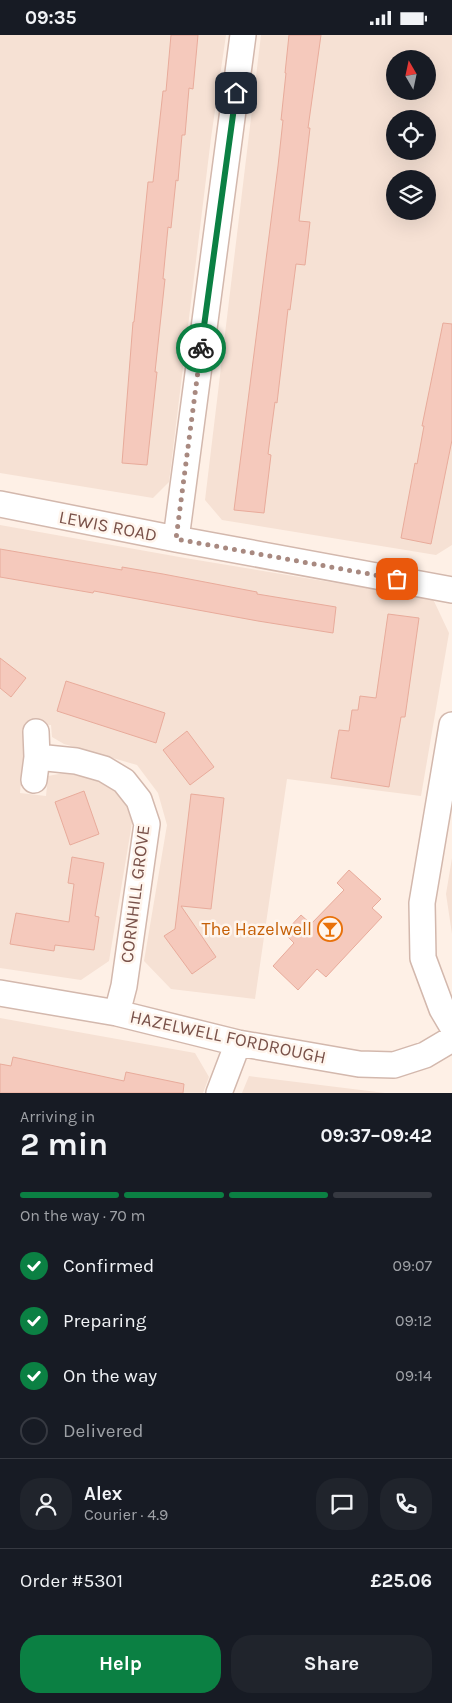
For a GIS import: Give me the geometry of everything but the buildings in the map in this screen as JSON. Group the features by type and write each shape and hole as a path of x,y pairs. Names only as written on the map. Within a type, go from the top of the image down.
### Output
{"street":[{"path":"176,539 243,35"},
{"name":"LEWIS ROAD","path":"0,504 452,590"},
{"path":"452,725 422,903 423,958 442,1009 452,1026"},
{"name":"CORNHILL GROVE","path":"36,732 35,768 76,761 104,769 124,781 139,800 147,824 124,986 117,1013"},
{"name":"HAZELWELL FORDROUGH","path":"0,993 117,1013 238,1043 359,1065 394,1065 426,1055 452,1039"},
{"path":"219,1093 238,1043"}],"shaded area":[{"path":"0,35 226,35 211,138 169,482 153,498 0,473"},
{"path":"261,35 452,35 452,545 436,555 222,520 205,500"},
{"path":"0,525 433,599 449,633 421,796 287,779 255,999 171,989 144,961 167,825 158,793 137,765 64,744 52,737 51,725 26,724 20,793 46,796 48,776 64,773 102,780 124,793 133,817 109,961 81,980 0,968"},
{"path":"452,858 452,934 446,894"},
{"path":"0,1018 195,1053 209,1077 203,1093 0,1093"},
{"path":"249,1076 385,1093 242,1093"}],"way so far":[{"path":"201,348 176,539 397,579"}],"place":[{"name":"The Hazelwell","path":"330,929"}],"route":[{"path":"201,348 236,93"}]}
